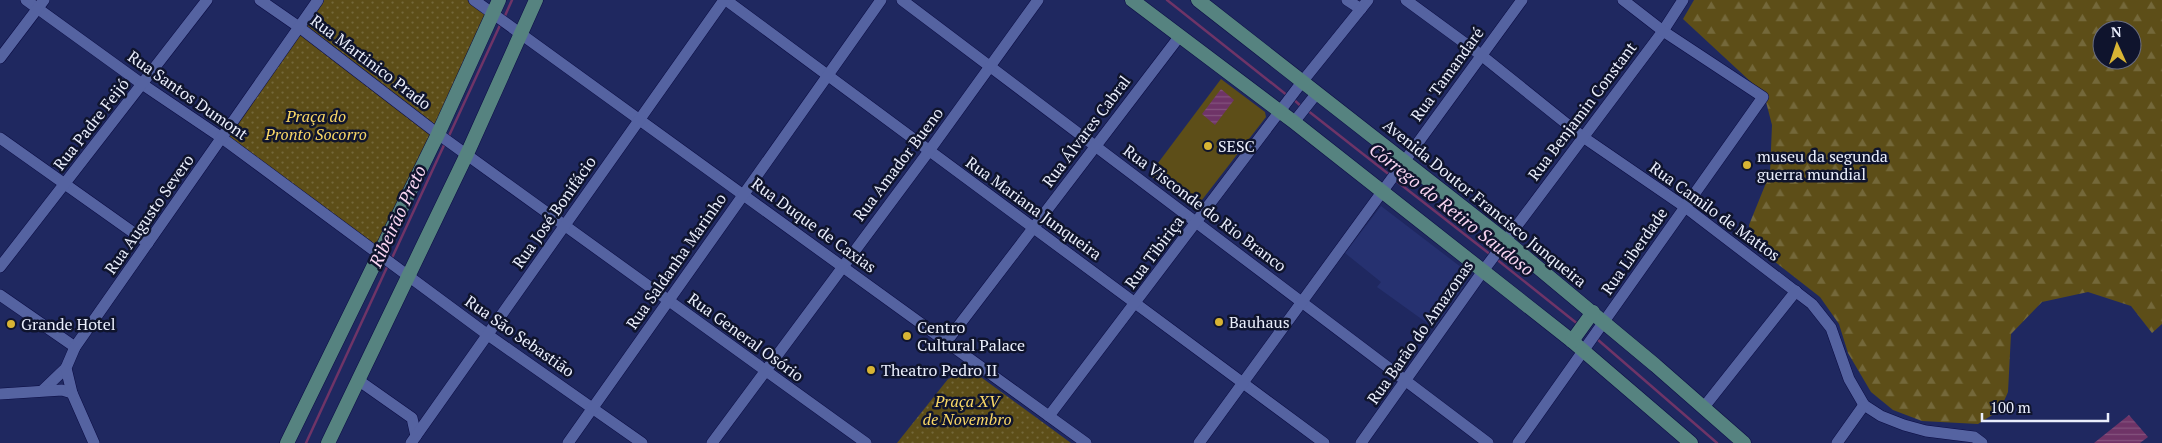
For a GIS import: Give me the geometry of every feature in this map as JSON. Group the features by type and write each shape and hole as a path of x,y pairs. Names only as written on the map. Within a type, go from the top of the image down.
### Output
{"main road":[{"path":"287,443 382,257 441,136 496,16 499,0"},
{"path":"328,443 405,273 536,0"},
{"path":"1132,0 1179,37 1283,109 1486,267 1587,348 1684,441"},
{"name":"Avenida Doutor Francisco Junqueira","path":"1202,1 1300,85 1503,244 1704,407 1744,443"},
{"path":"1574,338 1590,315"}],"street":[{"name":"Rua Santos Dumont","path":"26,0 41,4 142,84 222,138 382,257"},
{"name":"Rua Padre Feijó","path":"0,266 207,0"},
{"name":"Rua Martinico Prado","path":"260,0 441,136"},
{"name":"Rua Augusto Severo","path":"66,368 75,347 318,0"},
{"name":"Rua Duque de Caxias","path":"474,0 1086,443"},
{"name":"Rua Mariana Junqueira","path":"725,0 1324,443"},
{"name":"Rua José Bonifácio","path":"417,441 564,225 725,0"},
{"name":"Rua Saldanha Marinho","path":"568,443 881,0"},
{"name":"Rua Visconde do Rio Branco","path":"902,0 1488,443"},
{"name":"Rua Amador Bueno","path":"712,443 929,151 1038,0"},
{"path":"1347,0 1365,5"},
{"name":"Rua Camilo de Mattos","path":"1406,0 1480,55 1584,137 1686,207 1812,304 1831,328 1849,379 1864,405 1881,416 1904,426 1926,431 1974,437 1982,443"},
{"name":"Rua Tamandaré","path":"1199,443 1480,55 1522,0"},
{"path":"1623,0 1663,31"},
{"name":"Rua Benjamin Constant","path":"1503,244 1663,31 1683,0"},
{"path":"0,58 41,4"},
{"name":"Rua Tibiriça","path":"1049,416 1136,304 1300,85 1365,5"},
{"name":"Rua Liberdade","path":"1518,443 1763,97 1663,31"},
{"name":"Rua Álvares Cabral","path":"947,341 1179,37"},
{"path":"1296,120 1314,96"},
{"name":"Rua General Osório","path":"441,136 866,443"},
{"path":"0,138 148,243"},
{"name":"Rua Barão do Amazonas","path":"1361,443 1503,244"},
{"name":"Rua São Sebastião","path":"382,257 488,335 642,443"},
{"path":"1704,407 1796,291"},
{"path":"0,295 75,347"},
{"path":"43,390 66,368"},
{"path":"66,368 72,393 94,443"},
{"path":"358,380 412,418 417,441"},
{"path":"0,394 43,390 62,390 72,393"},
{"path":"1837,443 1864,405"}],"shaded area":[{"path":"1221,89 1234,100 1215,125 1202,114"},
{"path":"1381,206 1470,274 1470,277 1434,328 1377,287 1381,282 1345,253"},
{"path":"2129,415 2148,437 2140,443 2094,443"}],"green space":[{"path":"324,0 467,0 487,15 436,128 305,27"},
{"path":"1694,0 2162,0 2162,324 2152,333 2131,306 2088,292 2042,302 2011,334 2008,392 2000,410 1978,424 1922,421 1893,410 1871,392 1848,353 1839,324 1820,297 1751,243 1749,225 1770,173 1772,125 1764,94 1683,19"},
{"name":"Praça do Pronto Socorro","path":"301,33 433,135 376,248 228,138"},
{"name":"SESC","path":"1221,79 1265,112 1266,117 1195,209 1149,175"},
{"name":"Praça XV de Novembro","path":"974,372 1071,443 897,443 948,379 961,373"}],"waterway":[{"name":"Ribeirão Preto","path":"504,18 512,0"},
{"name":"Córrego do Retiro Saudoso","path":"1167,0 1288,96"},
{"name":"Ribeirão Preto","path":"448,138 501,23"},
{"name":"Córrego do Retiro Saudoso","path":"1293,99 1302,107"},
{"name":"Córrego do Retiro Saudoso","path":"1307,110 1391,176"},
{"name":"Ribeirão Preto","path":"392,258 445,143"},
{"name":"Córrego do Retiro Saudoso","path":"1395,180 1491,255"},
{"name":"Córrego do Retiro Saudoso","path":"1495,258 1579,325"},
{"name":"Ribeirão Preto","path":"306,443 388,265"},
{"name":"Córrego do Retiro Saudoso","path":"1597,339 1717,443"}],"place":[{"name":"SESC","path":"1208,146"},
{"name":"museu da segunda guerra mundial","path":"1747,165"},
{"name":"Bauhaus","path":"1219,322"},
{"name":"Grande Hotel","path":"11,324"},
{"name":"Centro Cultural Palace","path":"907,336"},
{"name":"Theatro Pedro II","path":"871,370"}]}
